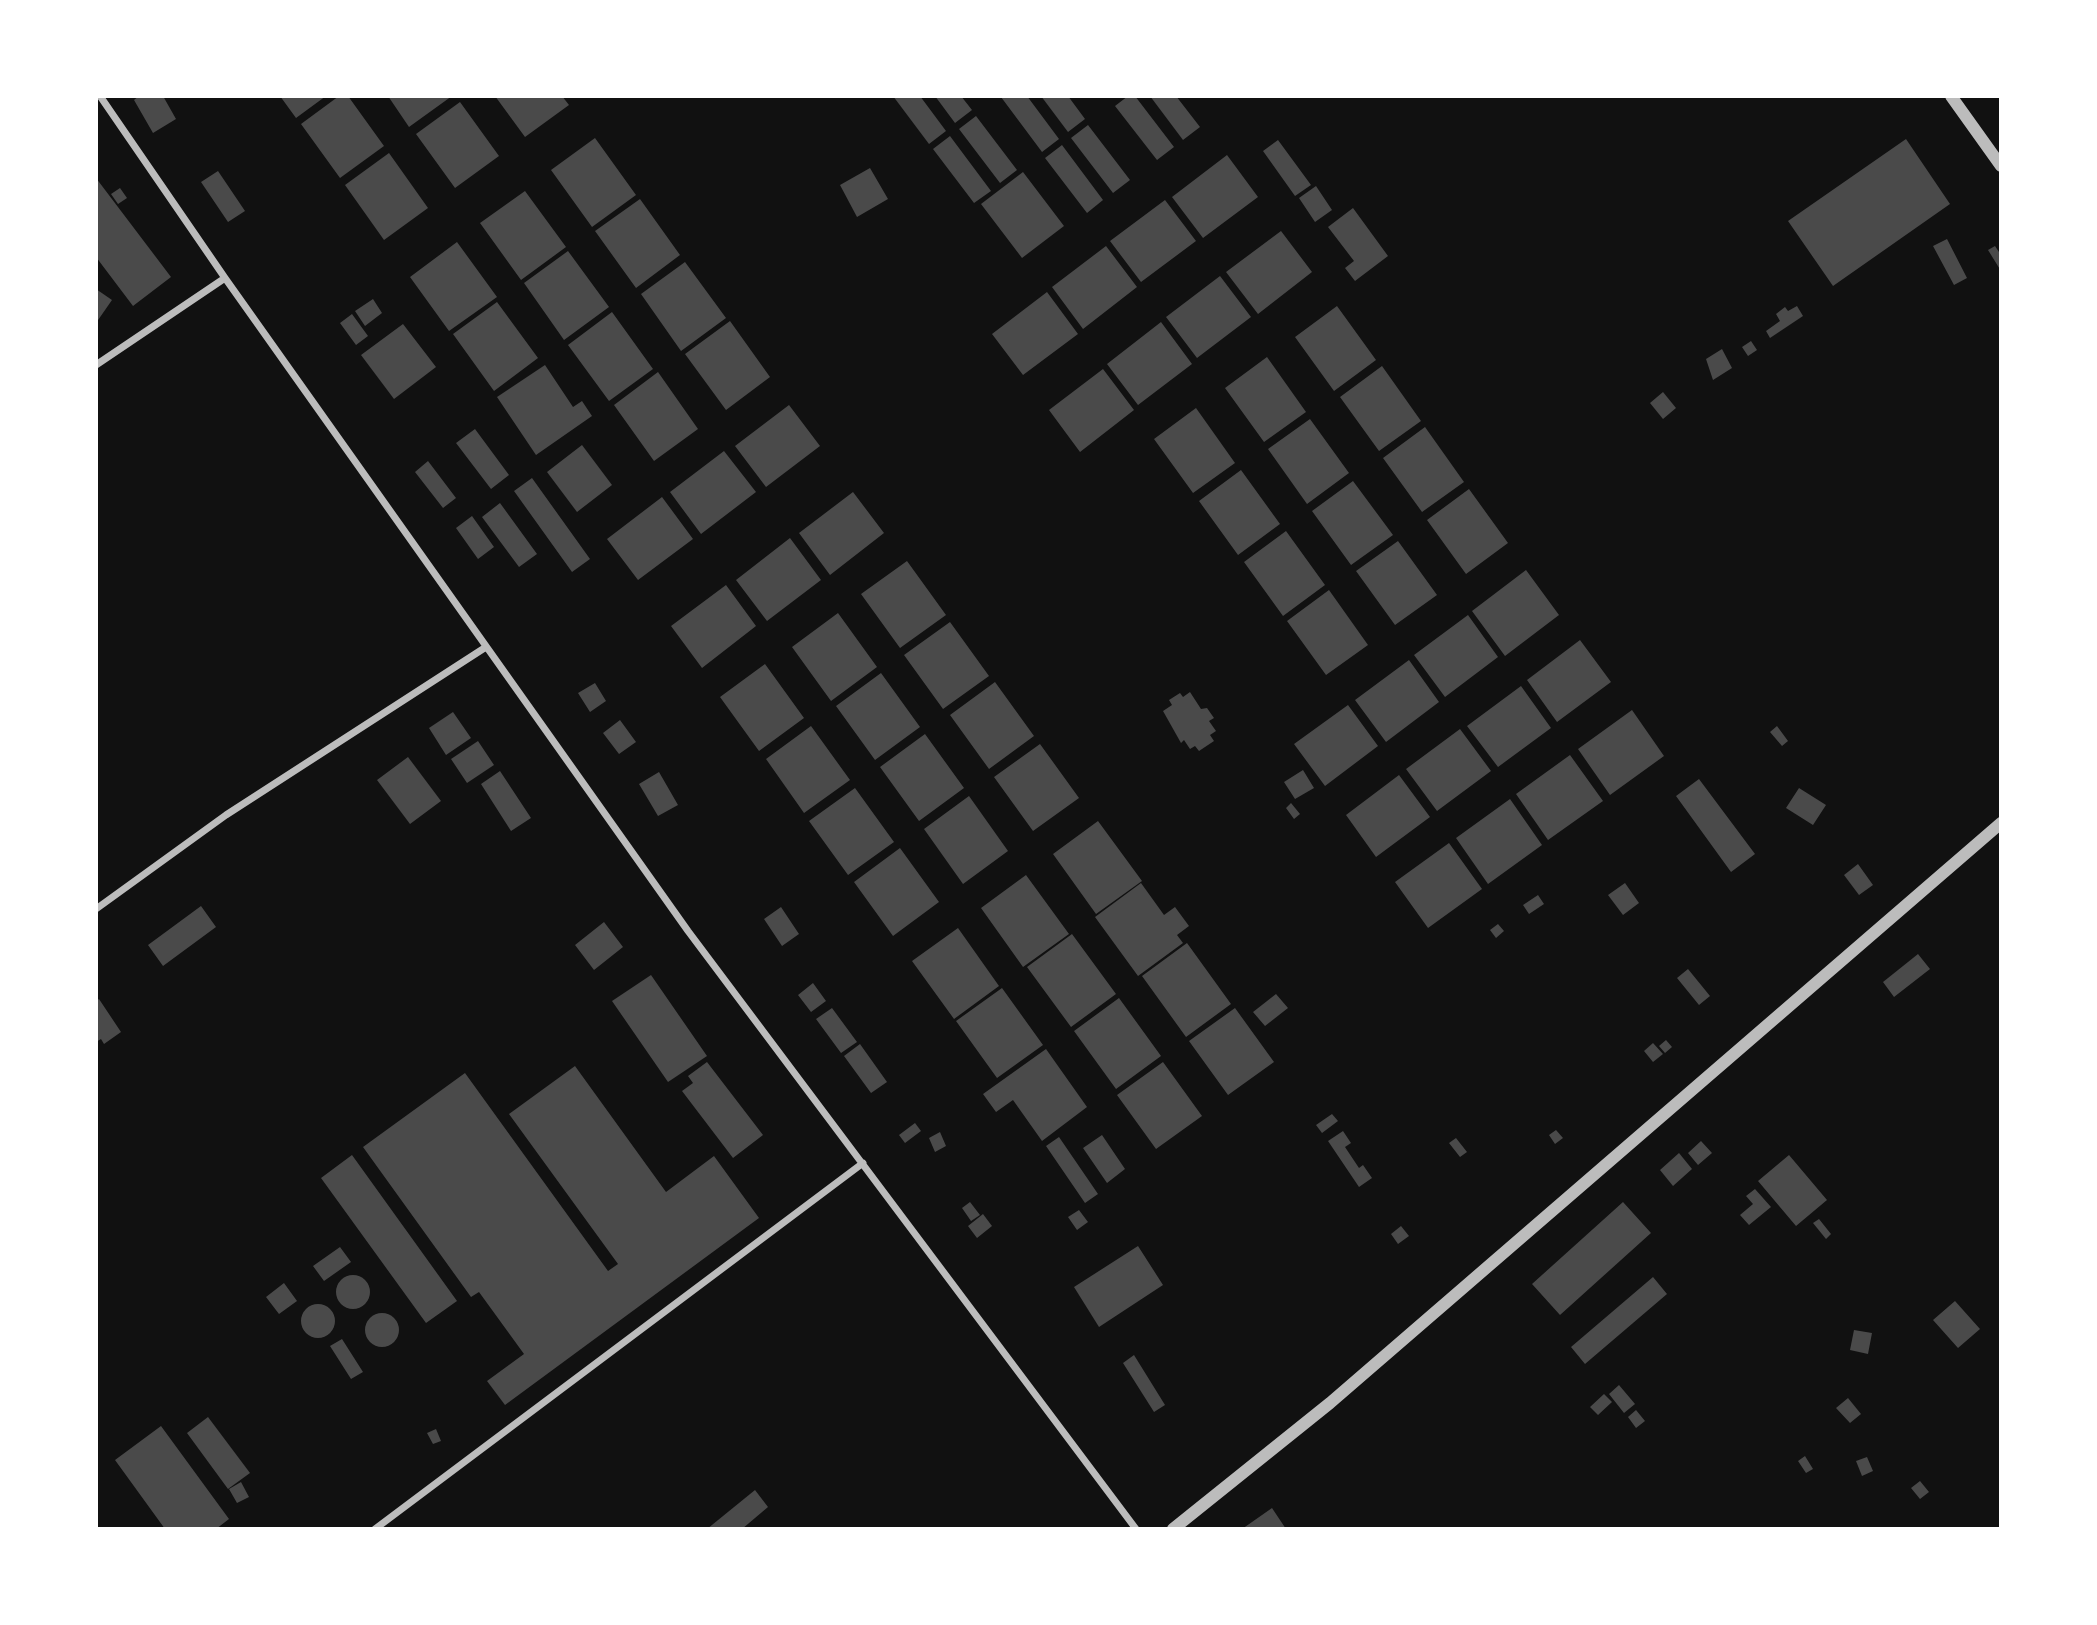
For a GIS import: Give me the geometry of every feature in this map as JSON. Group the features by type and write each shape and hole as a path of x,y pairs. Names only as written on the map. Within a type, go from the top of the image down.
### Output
{"street":[{"path":"100,96 225,278 688,931 1136,1529"},
{"path":"1951,96 2001,166"},
{"path":"96,365 225,278"},
{"path":"96,909 226,815 486,647"},
{"path":"1173,1529 1340,1394 2001,823"},
{"path":"375,1529 863,1163"}],"building":[{"path":"139,96 163,96 176,119 153,133 134,100"},
{"path":"280,96 326,96 296,118"},
{"path":"339,96 348,96 384,146 340,178 301,124"},
{"path":"388,96 452,96 409,127"},
{"path":"495,96 562,96 569,105 525,137"},
{"path":"893,96 920,96 946,131 929,144"},
{"path":"935,96 961,96 972,110 955,123"},
{"path":"1002,96 1027,96 1059,139 1042,152"},
{"path":"1041,96 1068,96 1085,119 1068,132"},
{"path":"1128,96 1135,96 1174,147 1157,160 1115,106"},
{"path":"1150,96 1176,96 1200,127 1183,140"},
{"path":"460,102 499,156 455,188 416,134"},
{"path":"976,116 1017,170 1000,183 959,129"},
{"path":"1088,125 1130,180 1113,193 1071,138"},
{"path":"950,136 991,191 974,203 933,149"},
{"path":"595,138 636,195 592,227 551,170"},
{"path":"1906,139 1950,204 1833,286 1788,221"},
{"path":"1278,140 1311,185 1295,196 1263,151"},
{"path":"1062,145 1103,200 1087,213 1045,158"},
{"path":"389,153 428,208 384,240 345,185"},
{"path":"1227,155 1258,197 1203,238 1172,197"},
{"path":"870,168 888,199 857,217 840,185"},
{"path":"218,171 245,211 228,222 201,182"},
{"path":"1023,172 1064,226 1022,258 981,204"},
{"path":"96,178 171,277 133,306 96,257"},
{"path":"1316,186 1332,210 1315,222 1299,198"},
{"path":"120,188 127,198 118,204 111,194"},
{"path":"525,191 566,247 521,280 480,223"},
{"path":"640,199 680,255 636,288 595,231"},
{"path":"1165,200 1196,241 1141,282 1110,241"},
{"path":"1353,208 1388,256 1355,281 1345,268 1354,261 1328,227"},
{"path":"1281,231 1312,272 1258,314 1226,272"},
{"path":"1947,239 1967,278 1954,285 1933,246"},
{"path":"457,242 497,297 449,331 410,277"},
{"path":"1106,246 1137,287 1083,329 1052,287"},
{"path":"1995,246 2001,255 2001,271 1988,250"},
{"path":"568,251 609,307 564,340 524,283"},
{"path":"685,262 726,318 681,351 641,294"},
{"path":"1220,276 1251,317 1197,358 1166,317"},
{"path":"96,289 112,300 96,323"},
{"path":"1047,292 1078,334 1023,375 992,334"},
{"path":"373,299 382,313 365,326 355,311"},
{"path":"497,302 538,358 494,391 453,334"},
{"path":"1337,306 1376,360 1334,391 1295,337"},
{"path":"1797,306 1803,316 1770,338 1766,331 1780,321 1776,314 1785,307 1788,311"},
{"path":"612,312 653,369 609,401 568,345"},
{"path":"352,314 368,336 356,345 340,323"},
{"path":"730,321 770,377 726,410 685,354"},
{"path":"1161,322 1192,364 1138,405 1107,364"},
{"path":"403,324 436,367 394,399 361,355"},
{"path":"1751,341 1757,350 1748,356 1742,347"},
{"path":"1722,349 1732,368 1713,380 1706,359"},
{"path":"1267,357 1306,412 1264,442 1225,388"},
{"path":"545,365 573,407 582,401 592,416 536,455 497,397"},
{"path":"1382,366 1421,421 1379,451 1340,397"},
{"path":"1103,369 1134,410 1080,452 1049,410"},
{"path":"658,372 698,429 654,461 614,405"},
{"path":"1663,392 1676,408 1663,419 1650,403"},
{"path":"789,405 820,446 766,487 735,446"},
{"path":"1196,408 1235,463 1193,493 1154,439"},
{"path":"1310,419 1349,473 1307,504 1268,449"},
{"path":"1425,427 1464,482 1422,512 1383,458"},
{"path":"475,429 509,475 491,489 456,443"},
{"path":"582,445 612,485 577,512 547,472"},
{"path":"724,451 756,492 701,534 670,492"},
{"path":"428,461 456,498 443,508 415,472"},
{"path":"1241,470 1280,524 1238,555 1199,501"},
{"path":"532,478 590,559 572,572 514,491"},
{"path":"1353,481 1393,535 1351,565 1312,511"},
{"path":"1469,489 1508,543 1466,574 1427,520"},
{"path":"853,492 884,533 830,575 799,533"},
{"path":"662,497 693,539 638,580 607,539"},
{"path":"500,503 537,554 519,567 482,517"},
{"path":"472,516 494,547 478,559 456,528"},
{"path":"1286,531 1325,585 1283,616 1244,562"},
{"path":"790,538 821,580 767,621 736,580"},
{"path":"1398,541 1437,595 1395,625 1356,571"},
{"path":"907,561 946,615 900,648 861,594"},
{"path":"1526,570 1559,615 1505,656 1472,611"},
{"path":"726,585 756,626 702,668 671,626"},
{"path":"1329,590 1368,645 1326,675 1287,621"},
{"path":"838,613 877,667 831,701 792,647"},
{"path":"1468,615 1498,657 1445,697 1414,655"},
{"path":"950,622 989,676 943,709 904,655"},
{"path":"1580,640 1611,682 1557,722 1527,680"},
{"path":"1409,660 1439,702 1386,742 1355,700"},
{"path":"765,664 804,718 759,751 720,697"},
{"path":"881,673 920,727 875,760 836,706"},
{"path":"995,682 1034,736 989,769 950,715"},
{"path":"595,683 606,701 590,712 578,693"},
{"path":"1521,686 1551,728 1498,767 1467,726"},
{"path":"1190,692 1201,709 1207,708 1214,718 1209,721 1216,731 1210,735 1214,741 1199,751 1195,746 1190,749 1184,740 1181,743 1163,711 1172,705 1169,700 1180,693 1183,697"},
{"path":"1348,705 1378,746 1325,786 1294,744"},
{"path":"1632,710 1664,756 1610,795 1578,749"},
{"path":"453,712 471,738 446,755 429,728"},
{"path":"620,720 636,742 619,754 603,733"},
{"path":"811,726 850,780 804,813 766,759"},
{"path":"1777,726 1788,741 1782,746 1770,732"},
{"path":"1460,729 1491,771 1437,811 1406,769"},
{"path":"925,734 964,788 919,821 880,767"},
{"path":"478,741 494,765 467,783 451,759"},
{"path":"1040,744 1079,798 1033,831 994,777"},
{"path":"1570,755 1603,801 1548,840 1516,794"},
{"path":"408,757 441,801 410,824 377,780"},
{"path":"1303,770 1314,788 1295,799 1284,782"},
{"path":"500,771 531,818 511,831 481,784"},
{"path":"659,772 678,805 658,816 639,784"},
{"path":"1399,775 1430,817 1376,857 1346,815"},
{"path":"1699,779 1755,854 1731,872 1676,796"},
{"path":"855,788 894,842 848,875 809,821"},
{"path":"1799,788 1826,805 1813,825 1786,808"},
{"path":"969,796 1008,851 963,884 924,829"},
{"path":"1510,799 1542,845 1488,884 1456,838"},
{"path":"1291,803 1300,814 1294,819 1286,808"},
{"path":"1098,821 1142,881 1096,914 1053,854"},
{"path":"1449,843 1482,889 1428,928 1395,882"},
{"path":"900,848 939,902 893,936 854,882"},
{"path":"1858,864 1873,885 1859,895 1844,875"},
{"path":"1026,875 1069,934 1023,967 981,908"},
{"path":"1141,883 1164,915 1175,907 1189,926 1177,935 1183,943 1138,976 1095,917"},
{"path":"1625,883 1639,903 1623,915 1608,895"},
{"path":"1538,895 1544,904 1529,914 1523,905"},
{"path":"201,906 216,927 163,966 148,945"},
{"path":"781,907 799,934 782,946 764,919"},
{"path":"604,922 623,947 594,970 575,945"},
{"path":"1498,924 1504,931 1496,938 1490,930"},
{"path":"958,928 999,986 954,1019 912,961"},
{"path":"1072,934 1116,994 1071,1027 1027,967"},
{"path":"1187,943 1231,1004 1186,1037 1142,976"},
{"path":"1918,954 1930,969 1894,997 1883,982"},
{"path":"1688,969 1710,996 1699,1005 1677,978"},
{"path":"651,975 707,1056 668,1082 612,1001"},
{"path":"813,983 826,1001 811,1012 798,995"},
{"path":"1002,988 1043,1045 997,1078 956,1021"},
{"path":"1276,994 1288,1008 1265,1026 1253,1012"},
{"path":"1119,998 1161,1056 1116,1089 1074,1031"},
{"path":"99,999 121,1032 104,1044 101,1039 96,1042 96,1001"},
{"path":"832,1008 857,1042 841,1053 816,1019"},
{"path":"1235,1008 1274,1062 1228,1095 1189,1041"},
{"path":"1666,1040 1672,1047 1665,1053 1659,1046"},
{"path":"1653,1043 1663,1054 1653,1062 1644,1051"},
{"path":"860,1044 887,1082 871,1093 844,1056"},
{"path":"1046,1049 1087,1107 1042,1141 1013,1100 996,1112 983,1094"},
{"path":"707,1062 763,1135 733,1158 682,1091 693,1083 688,1076"},
{"path":"1163,1062 1202,1116 1156,1149 1117,1095"},
{"path":"575,1066 666,1192 714,1156 759,1218 505,1405 487,1381 524,1354 479,1292 471,1297 363,1147 465,1073 608,1271 618,1264 509,1114"},
{"path":"1332,1114 1338,1121 1322,1133 1316,1125"},
{"path":"915,1123 921,1131 905,1143 899,1135"},
{"path":"1556,1130 1563,1138 1555,1144 1549,1135"},
{"path":"1343,1131 1351,1143 1345,1147 1359,1168 1363,1165 1372,1178 1359,1187 1328,1141"},
{"path":"940,1132 946,1146 935,1152 929,1138"},
{"path":"1102,1135 1125,1169 1107,1183 1083,1148"},
{"path":"1059,1137 1098,1194 1085,1203 1046,1146"},
{"path":"1456,1138 1467,1152 1460,1157 1449,1143"},
{"path":"1701,1141 1712,1153 1698,1165 1688,1153"},
{"path":"1679,1153 1692,1169 1673,1186 1660,1170"},
{"path":"352,1155 457,1301 426,1323 321,1178"},
{"path":"1789,1155 1827,1200 1796,1226 1758,1181"},
{"path":"1755,1189 1771,1207 1749,1225 1740,1215 1753,1204 1746,1196"},
{"path":"970,1202 980,1215 971,1221 962,1208"},
{"path":"1623,1202 1651,1233 1560,1315 1532,1284"},
{"path":"1079,1210 1088,1222 1077,1230 1068,1217"},
{"path":"983,1214 992,1226 977,1238 968,1226"},
{"path":"1819,1219 1831,1234 1826,1239 1813,1223"},
{"path":"1401,1226 1409,1236 1398,1244 1391,1234"},
{"path":"1138,1246 1163,1285 1099,1327 1074,1287"},
{"path":"340,1247 351,1262 324,1281 313,1266"},
{"path":"353,1275 365,1280 370,1292 365,1304 353,1309 341,1304 336,1292 341,1280"},
{"path":"1653,1277 1667,1294 1585,1364 1571,1347"},
{"path":"284,1283 297,1301 279,1314 266,1297"},
{"path":"1955,1301 1980,1329 1958,1348 1933,1320"},
{"path":"318,1304 330,1309 335,1321 330,1333 318,1338 306,1333 301,1321 306,1309"},
{"path":"382,1313 394,1318 399,1330 394,1342 382,1347 370,1342 365,1330 370,1318"},
{"path":"1854,1330 1872,1333 1868,1354 1850,1350"},
{"path":"342,1339 363,1372 351,1379 330,1346"},
{"path":"1134,1355 1165,1405 1154,1412 1123,1363"},
{"path":"1619,1385 1635,1404 1624,1413 1609,1394"},
{"path":"1604,1394 1612,1402 1598,1415 1590,1407"},
{"path":"1848,1398 1861,1414 1850,1423 1836,1408"},
{"path":"1636,1410 1645,1421 1636,1428 1628,1417"},
{"path":"208,1417 250,1473 228,1489 187,1433"},
{"path":"161,1426 229,1519 216,1529 165,1529 115,1460"},
{"path":"436,1429 441,1441 433,1444 427,1433"},
{"path":"1805,1456 1813,1469 1806,1473 1798,1461"},
{"path":"1867,1457 1873,1471 1862,1476 1856,1461"},
{"path":"1920,1481 1929,1492 1920,1499 1911,1488"},
{"path":"241,1482 249,1497 237,1503 229,1489"},
{"path":"755,1490 768,1507 742,1529 707,1529"},
{"path":"1272,1508 1286,1529 1242,1529"}]}
